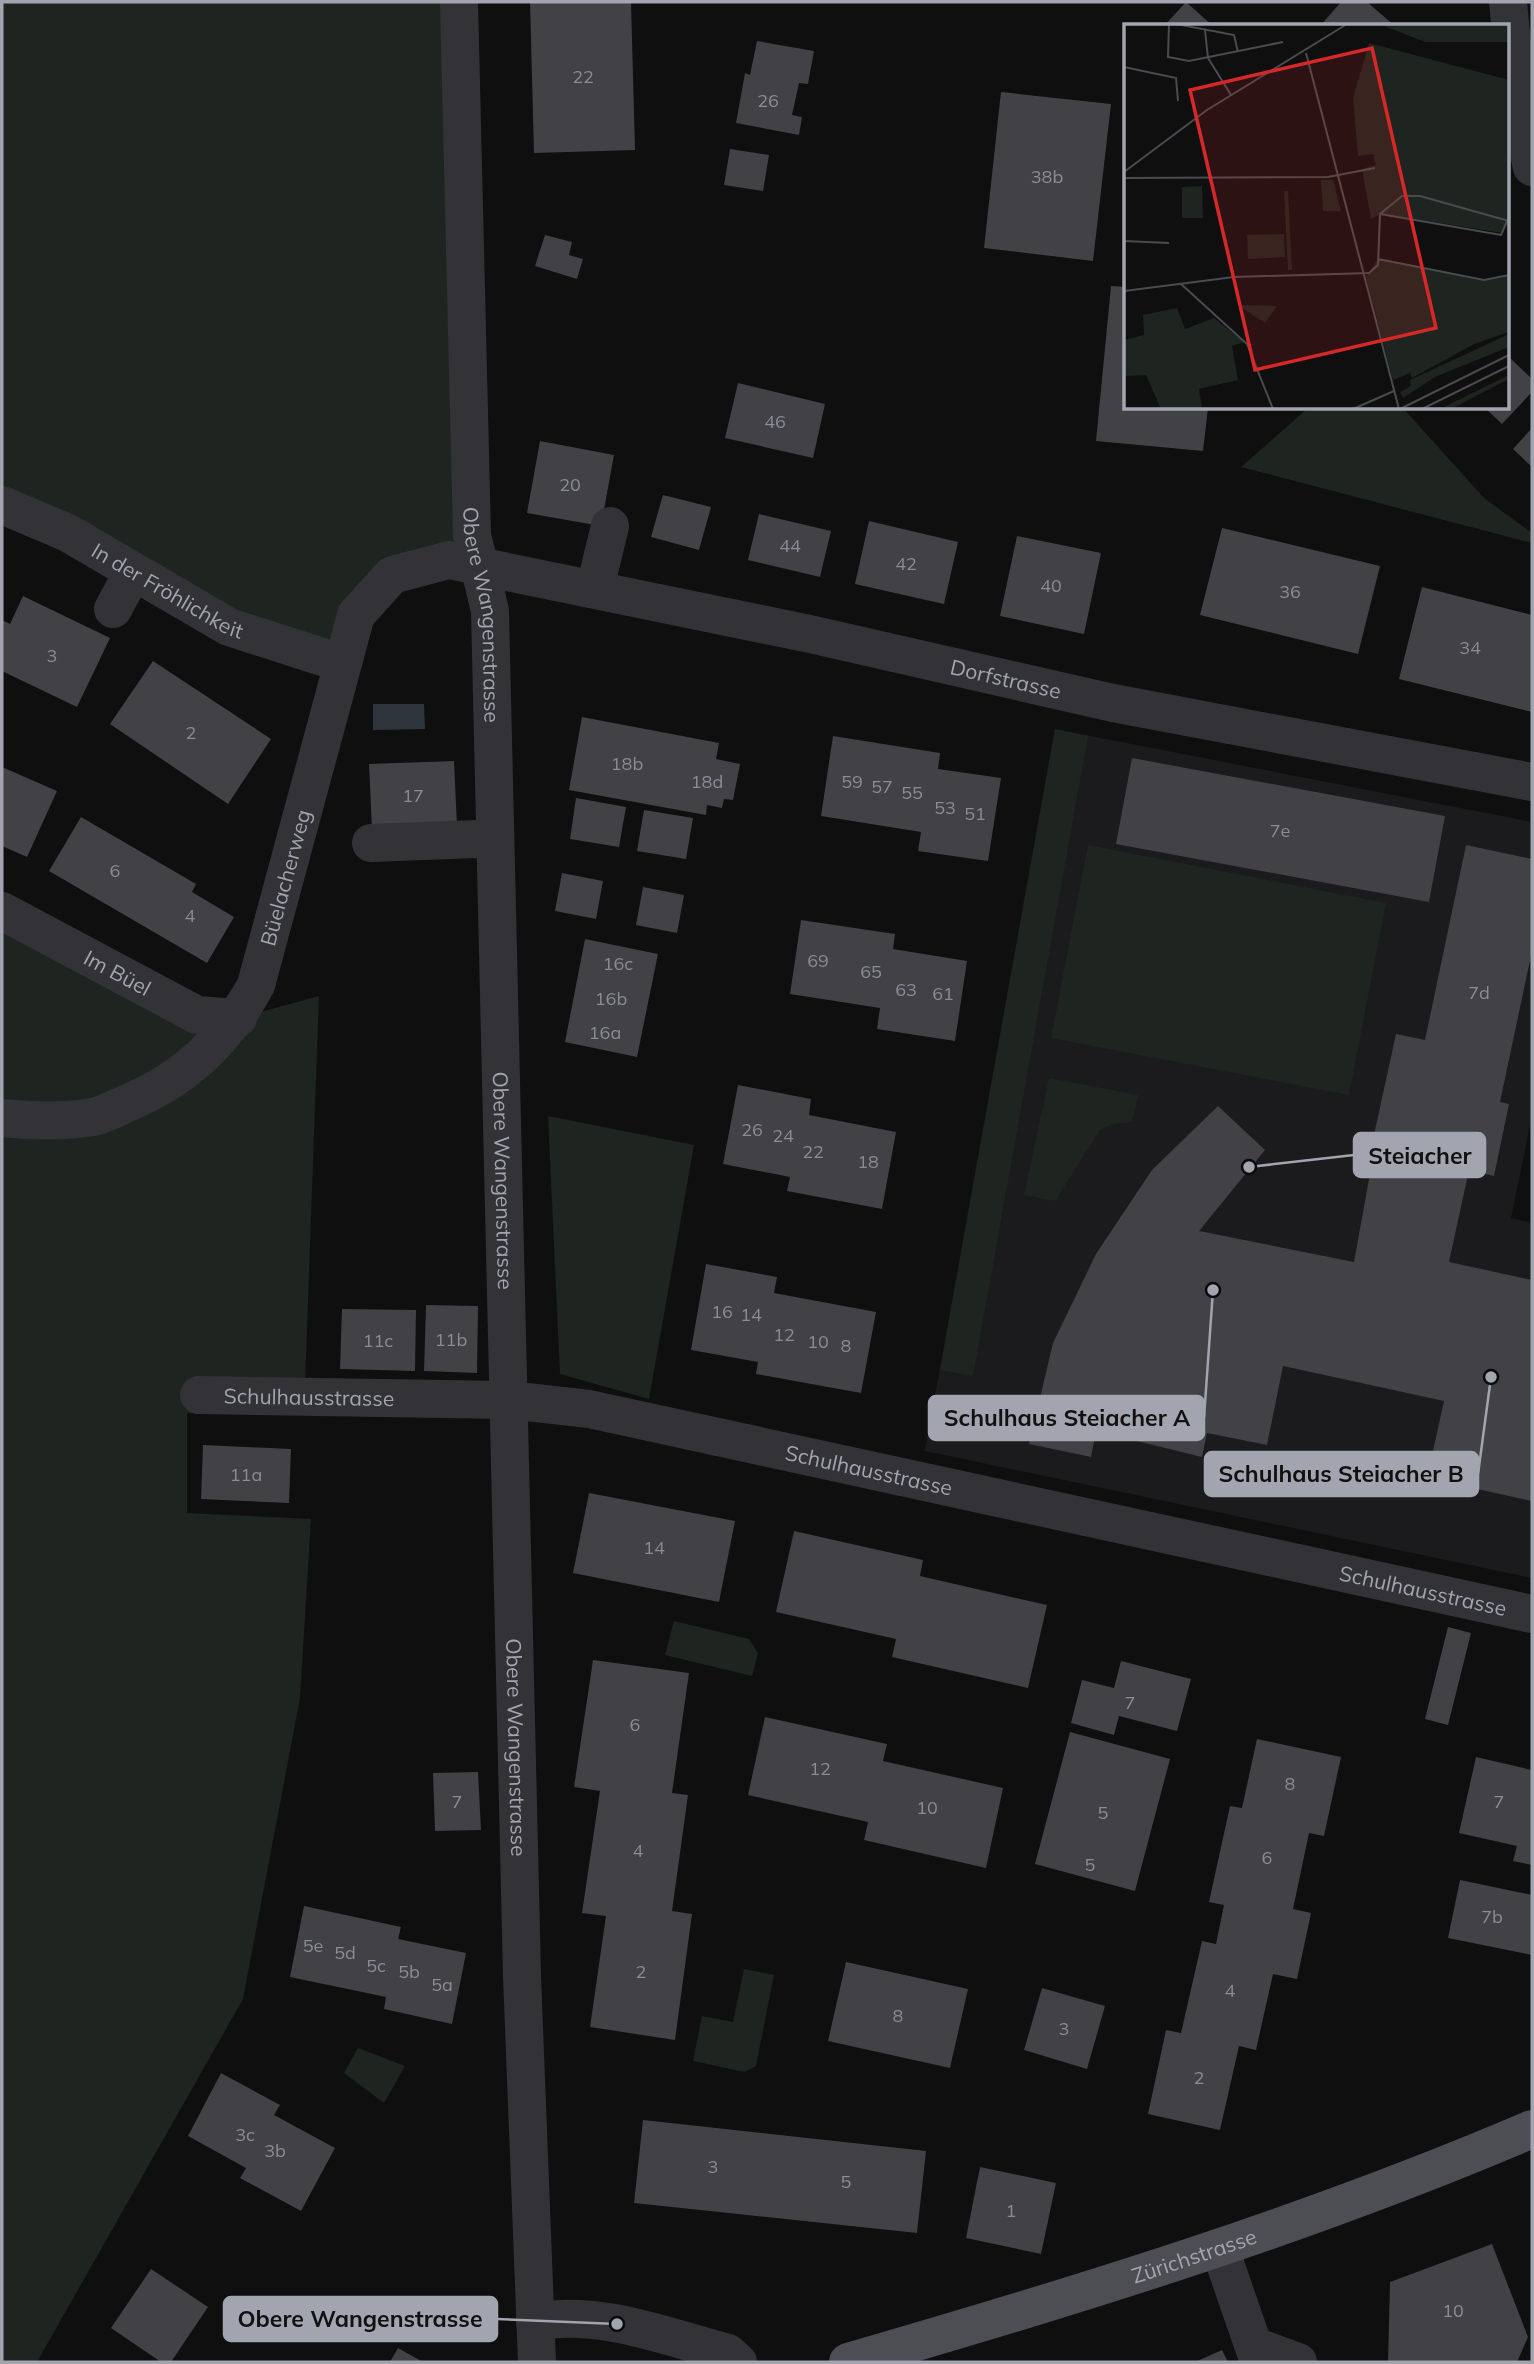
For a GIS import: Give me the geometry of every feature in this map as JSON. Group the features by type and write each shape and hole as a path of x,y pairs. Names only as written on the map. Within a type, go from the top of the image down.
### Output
{"main road":[{"name":"Zürichstrasse","path":"848,2362 1082,2294 1220,2249 1435,2170 1532,2129"}],"street":[{"name":"Obere Wangenstrasse","path":"459,2 472,535 482,568 489,611 500,992 522,1976 519,2180 536,2322 537,2362"},
{"path":"1508,2 1518,105 1532,167"},
{"name":"In der Fröhlichkeit","path":"2,505 68,533 229,627 289,649 341,663"},
{"path":"595,589 610,526"},
{"name":"Büelacherweg","path":"2,1118 33,1121 95,1117 149,1094 202,1058 238,1018 256,985 356,615 392,575 439,560 482,568"},
{"name":"Dorfstrasse","path":"482,568 595,589 1113,703 1532,782"},
{"path":"113,610 134,572"},
{"path":"371,843 477,839 494,841"},
{"name":"Im Büel","path":"2,911 197,1015 238,1018"},
{"name":"Schulhausstrasse","path":"199,1395 509,1400 589,1409 1532,1614"},
{"path":"1220,2249 1257,2354 1298,2362"},
{"path":"536,2322 557,2317 617,2324 727,2353 738,2362"}],"shaded area":[{"path":"2,2 459,2 472,535 392,575 341,663 2,505"},
{"path":"1306,410 1405,410 1484,498 1532,533 1532,543 1241,467"},
{"path":"373,704 424,704 425,729 373,730"},
{"path":"1055,729 1532,822 1532,1116 1511,1218 1532,1223 1532,1578 925,1451"},
{"path":"1055,729 1088,736 973,1376 940,1370"},
{"path":"1088,845 1386,903 1349,1095 1051,1038"},
{"path":"2,911 238,1018 319,996 304,1413 187,1413 187,1513 311,1519 300,1698 243,1999 37,2362 2,2362"},
{"path":"1049,1078 1138,1095 1132,1122 1113,1124 1100,1130 1055,1201 1024,1195"},
{"path":"548,1116 694,1145 649,1399 560,1374"},
{"path":"674,1621 749,1639 758,1653 752,1676 665,1655"},
{"path":"744,1969 774,1975 756,2066 744,2072 693,2061 702,2016 733,2022"},
{"path":"358,2048 405,2066 384,2103 344,2073"}],"building":[{"path":"530,2 631,2 635,150 534,153"},
{"path":"1186,2 1211,24 1166,24"},
{"path":"1341,2 1367,2 1393,24 1322,24"},
{"path":"757,41 814,51 808,84 799,83 792,115 802,117 799,135 736,123 745,73 750,75"},
{"path":"1001,92 1111,104 1093,261 984,248"},
{"path":"730,149 769,155 763,191 724,185"},
{"path":"545,235 572,242 569,255 583,259 577,279 535,266"},
{"path":"1111,286 1124,287 1124,410 1208,410 1203,451 1096,441"},
{"path":"1510,358 1532,379 1532,392 1502,424 1487,410 1510,410"},
{"path":"738,383 825,404 813,458 725,438"},
{"path":"1532,428 1532,467 1513,449"},
{"path":"540,441 614,455 601,526 527,513"},
{"path":"663,495 711,507 699,550 651,537"},
{"path":"759,514 831,531 820,577 748,560"},
{"path":"869,521 958,542 944,604 855,584"},
{"path":"1222,528 1380,566 1358,654 1200,615"},
{"path":"1017,536 1101,553 1084,634 1000,616"},
{"path":"1422,587 1532,615 1532,712 1399,679"},
{"path":"23,596 110,638 77,707 2,671 2,620 10,624"},
{"path":"153,661 271,739 228,804 110,724"},
{"path":"582,717 719,743 716,759 740,764 733,800 724,799 722,808 707,805 706,815 569,790"},
{"path":"833,736 940,753 938,769 1001,778 988,861 918,851 921,832 821,816"},
{"path":"1132,758 1445,816 1429,902 1116,844"},
{"path":"454,761 457,826 372,829 369,764"},
{"path":"2,767 57,791 27,857 2,846"},
{"path":"576,798 626,807 619,847 570,839"},
{"path":"644,810 693,818 686,859 637,851"},
{"path":"81,817 196,884 192,892 234,917 207,963 49,871"},
{"path":"1466,845 1532,859 1532,951 1500,1102 1509,1104 1494,1176 1469,1170 1449,1262 1532,1280 1532,1501 1427,1478 1444,1401 1283,1366 1267,1445 1207,1433 1202,1457 1096,1431 1091,1457 1029,1444 1053,1343 1096,1254 1152,1170 1218,1106 1265,1150 1199,1231 1354,1262 1371,1168 1367,1167 1396,1034 1425,1040"},
{"path":"562,873 603,881 596,919 555,911"},
{"path":"643,887 684,895 677,933 636,925"},
{"path":"801,920 895,934 893,949 967,961 955,1041 877,1029 880,1008 790,994"},
{"path":"585,939 658,954 637,1057 565,1042"},
{"path":"738,1085 811,1099 809,1115 896,1132 882,1209 787,1191 790,1177 723,1164"},
{"path":"706,1264 777,1277 774,1293 876,1312 861,1393 756,1374 758,1362 691,1350"},
{"path":"426,1305 478,1306 477,1373 424,1371"},
{"path":"342,1309 416,1310 415,1371 340,1369"},
{"path":"203,1445 291,1449 289,1503 201,1499"},
{"path":"589,1493 735,1521 719,1602 573,1573"},
{"path":"794,1531 923,1560 920,1576 1047,1605 1028,1688 892,1657 896,1639 776,1612"},
{"path":"1448,1627 1471,1633 1448,1725 1425,1719"},
{"path":"593,1660 689,1673 672,1793 688,1795 672,1911 692,1914 675,2040 590,2027 606,1916 582,1913 600,1791 574,1787"},
{"path":"1121,1661 1191,1679 1177,1731 1119,1716 1114,1735 1071,1723 1082,1680 1114,1688"},
{"path":"765,1717 887,1744 883,1761 1003,1788 986,1868 864,1840 868,1822 748,1795"},
{"path":"1070,1732 1170,1759 1135,1891 1035,1864"},
{"path":"1257,1739 1341,1757 1324,1836 1309,1833 1293,1909 1311,1913 1297,1979 1273,1974 1256,2050 1239,2046 1220,2130 1148,2114 1166,2030 1181,2033 1202,1941 1216,1944 1224,1905 1209,1902 1230,1806 1242,1808"},
{"path":"1476,1757 1532,1770 1532,1865 1513,1861 1517,1846 1459,1833"},
{"path":"478,1772 481,1830 435,1831 433,1773"},
{"path":"1460,1880 1532,1895 1532,1955 1448,1938"},
{"path":"304,1906 401,1927 398,1939 466,1953 452,2024 384,2009 386,1997 290,1977"},
{"path":"846,1962 968,1989 950,2068 828,2041"},
{"path":"1042,1988 1105,2006 1087,2069 1024,2050"},
{"path":"221,2073 280,2105 274,2115 335,2148 301,2211 240,2178 246,2168 188,2136"},
{"path":"643,2120 926,2151 917,2233 634,2203"},
{"path":"980,2167 1056,2183 1041,2254 966,2238"},
{"path":"1492,2244 1528,2337 1517,2362 1388,2362 1390,2282"},
{"path":"151,2269 208,2307 171,2362 161,2362 111,2328"},
{"path":"398,2348 423,2362 390,2362"},
{"path":"1222,2350 1228,2362 1195,2362"}],"place":[{"name":"Steiacher","path":"1249,1167"},
{"name":"Schulhaus Steiacher A","path":"1213,1290"},
{"name":"Schulhaus Steiacher B","path":"1491,1377"},
{"name":"Obere Wangenstrasse","path":"617,2324"}]}
